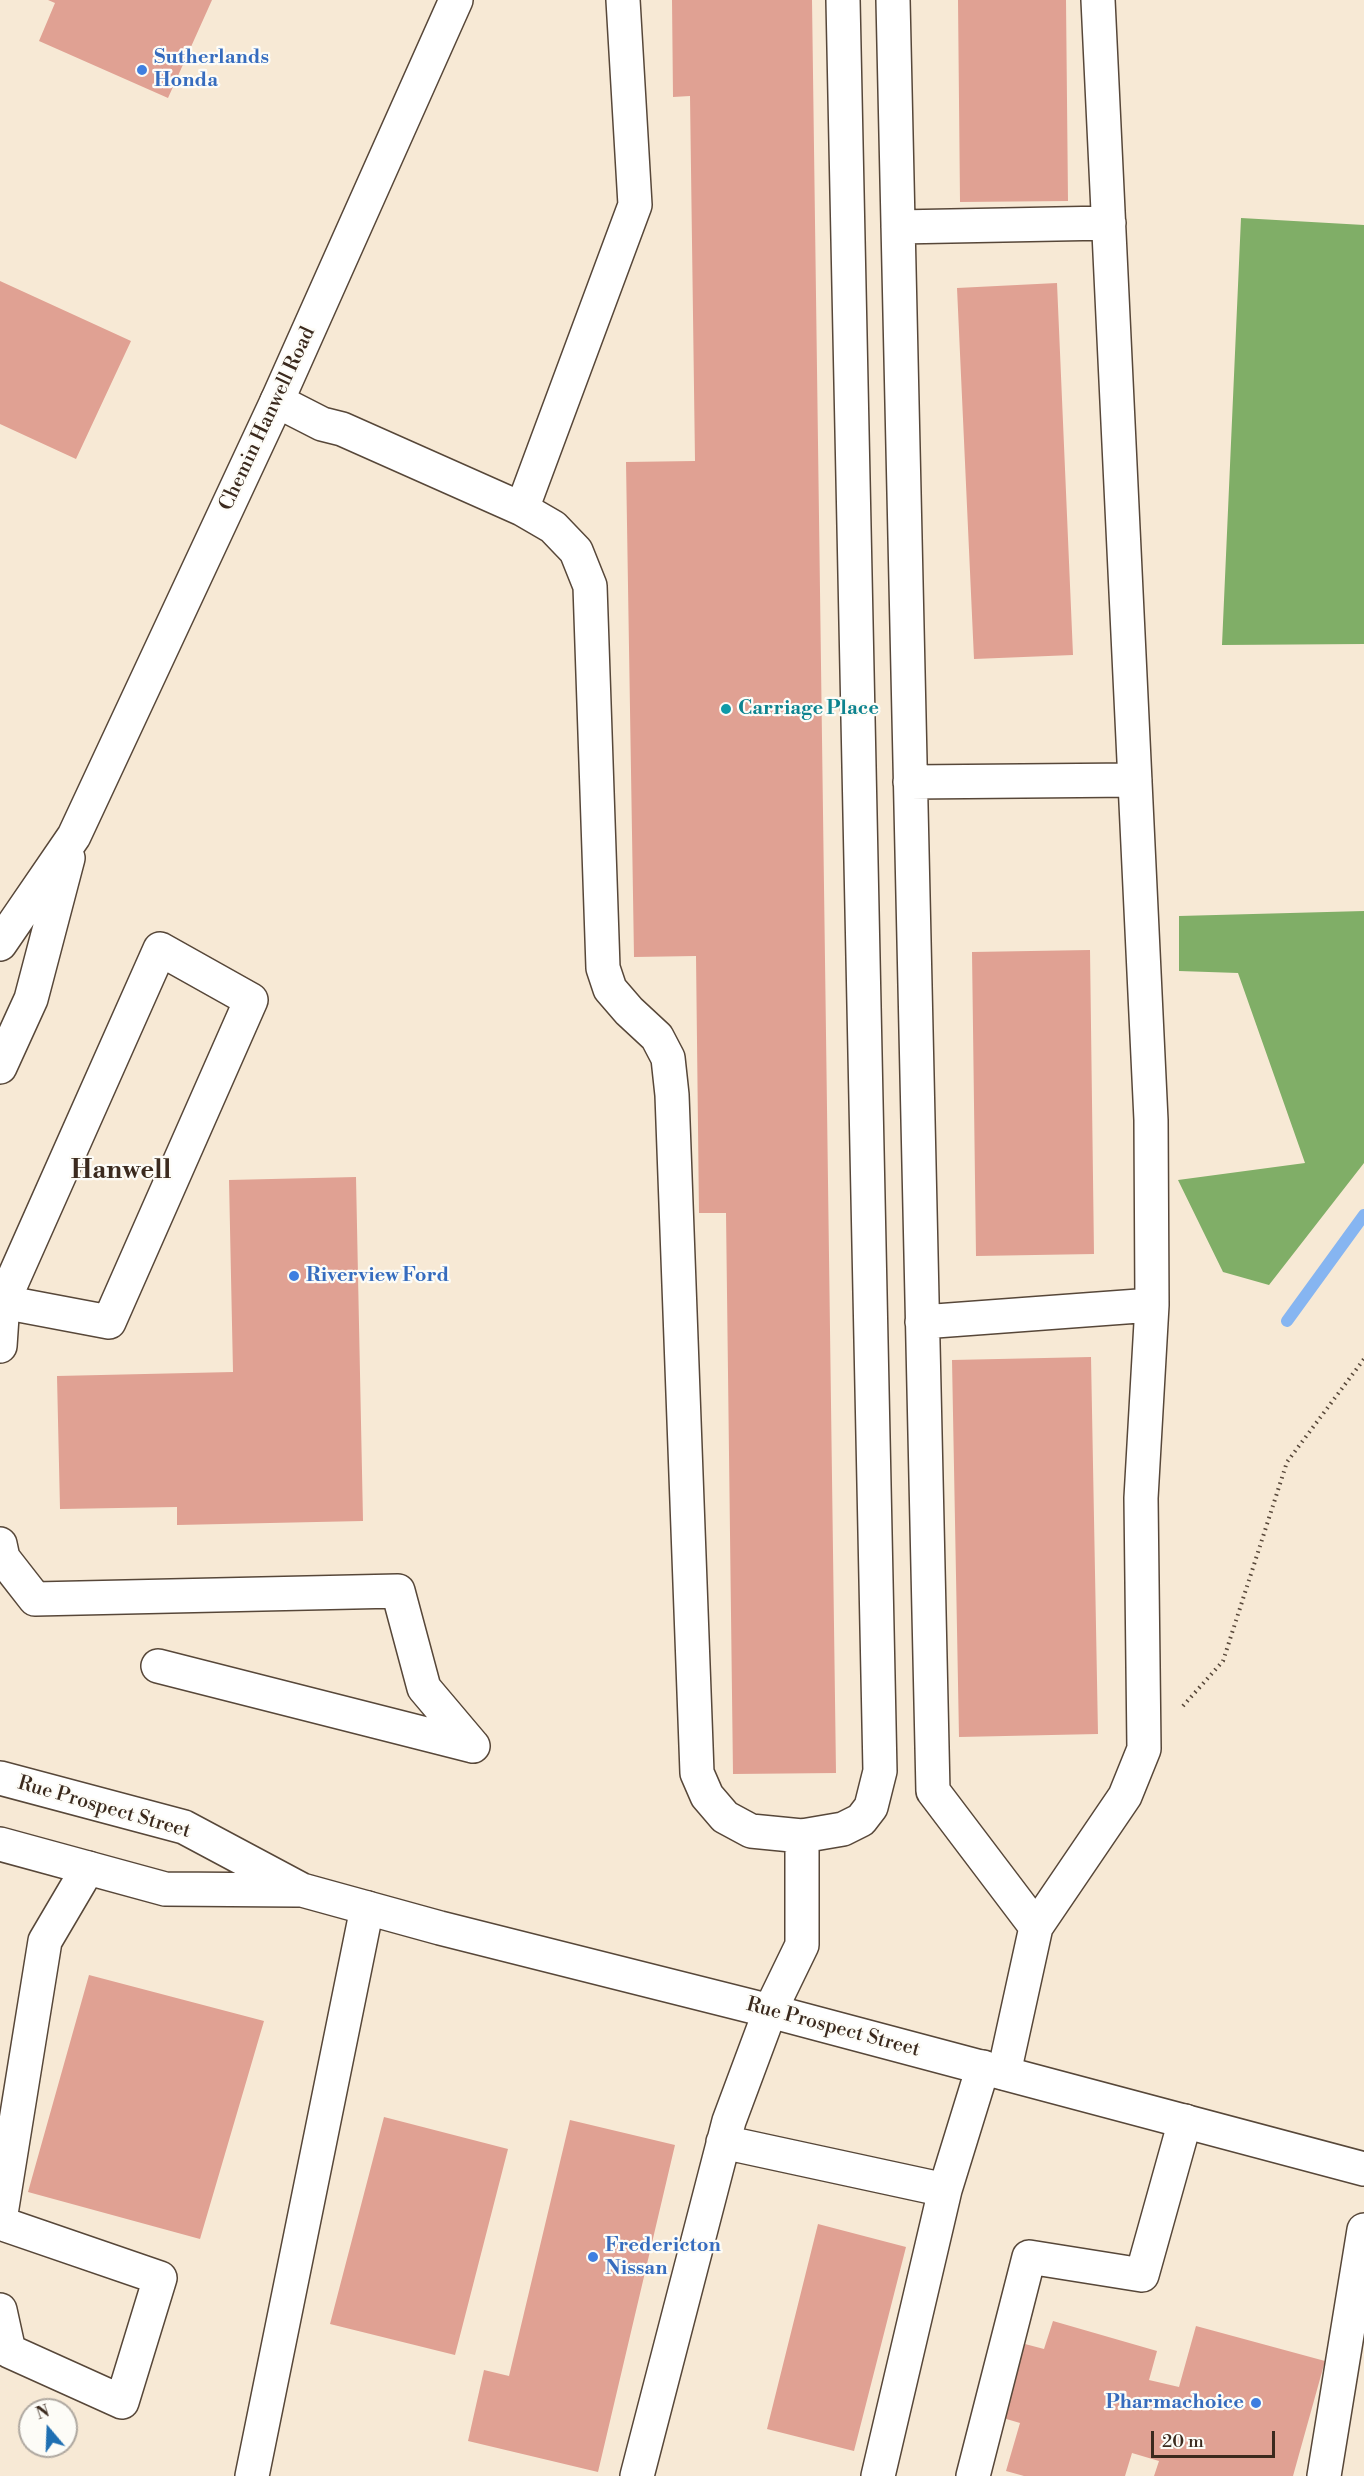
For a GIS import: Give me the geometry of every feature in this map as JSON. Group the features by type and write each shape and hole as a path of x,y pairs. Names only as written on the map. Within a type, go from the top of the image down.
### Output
{"main road":[{"name":"Chemin Hanwell Road","path":"0,944 74,836 277,401 456,0"},
{"path":"522,509 635,205 623,0"},
{"path":"277,401 322,424 342,429 522,509 553,527 576,551 590,586 603,968 610,989 629,1011 657,1037 668,1058 672,1095 697,1773 706,1796 725,1817 751,1831 802,1836 843,1829 861,1820 872,1807 880,1771 843,0"},
{"path":"893,0 933,1791 1036,1927"},
{"path":"878,2476 945,2190 994,2070 1036,1927 1125,1796 1144,1749 1141,1498 1152,1305 1151,1120 1098,0"},
{"path":"898,227 1109,223"},
{"path":"910,782 1135,780"},
{"name":"Chemin Hanwell Road","path":"0,1067 32,999 74,836"},
{"path":"0,1346 3,1302 160,949 251,1000 109,1322 3,1302"},
{"path":"922,1322 1152,1305"},
{"path":"0,1544 3,1558 34,1599 398,1591 424,1688 473,1746 158,1666"},
{"name":"Rue Prospect Street","path":"0,1778 184,1827 302,1890 770,2011 1364,2169"},
{"path":"637,2476 729,2121 770,2011 802,1945 802,1836"},
{"name":"Rue Prospect Street","path":"0,1844 165,1889 302,1890"},
{"path":"0,2310 9,2351 122,2402 160,2278 0,2221 45,1941 88,1868"},
{"path":"252,2476 368,1908"},
{"path":"973,2476 1029,2257 1142,2275 1185,2121"},
{"path":"723,2142 945,2190"},
{"path":"1324,2476 1364,2230"}],"path":[{"path":"1144,1749 1223,1661 1287,1462 1364,1359"}],"green space":[{"path":"1241,218 1364,225 1364,644 1222,645"},
{"path":"1364,911 1364,1163 1269,1285 1223,1272 1178,1180 1305,1163 1238,973 1179,971 1179,916"}],"building":[{"name":"Sutherlands Honda","path":"48,0 212,0 168,98 39,41 55,3"},
{"name":"Carriage Place","path":"672,0 812,0 836,1773 733,1774 726,1213 699,1213 696,956 634,957 626,462 695,461 690,96 673,97"},
{"path":"958,0 1066,0 1068,201 960,202"},
{"path":"0,281 131,341 76,459 0,424"},
{"path":"1057,283 1073,655 974,659 957,288"},
{"path":"1090,950 1094,1254 976,1256 972,952"},
{"name":"Riverview Ford","path":"356,1177 363,1521 177,1525 177,1507 60,1509 57,1376 233,1372 229,1180"},
{"path":"1091,1357 1098,1734 959,1737 952,1360"},
{"path":"89,1975 264,2021 200,2239 28,2192"},
{"path":"384,2117 508,2149 455,2355 330,2324"},
{"name":"Fredericton Nissan","path":"570,2120 675,2145 598,2472 468,2441 484,2370 509,2376"},
{"path":"818,2224 906,2247 854,2451 767,2429"},
{"path":"1053,2321 1157,2351 1149,2380 1179,2387 1196,2326 1325,2361 1293,2476 1154,2476 1159,2461 1132,2453 1125,2476 1024,2476 1006,2471 1020,2423 1003,2418 1025,2344 1044,2349"}],"waterway":[{"path":"1287,1321 1364,1215"}],"place":[{"name":"Sutherlands Honda","path":"142,70"},
{"name":"Carriage Place","path":"726,709"},
{"name":"Riverview Ford","path":"294,1276"},
{"name":"Fredericton Nissan","path":"593,2257"},
{"name":"Pharmachoice","path":"1256,2403"}],"district":[{"name":"Hanwell","path":"121,1172"}]}
